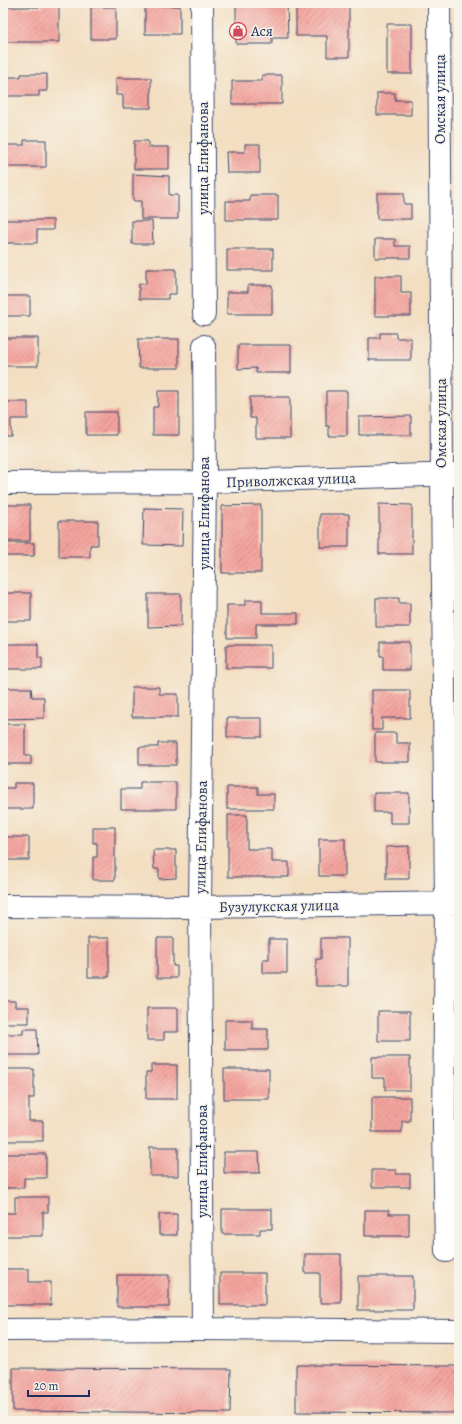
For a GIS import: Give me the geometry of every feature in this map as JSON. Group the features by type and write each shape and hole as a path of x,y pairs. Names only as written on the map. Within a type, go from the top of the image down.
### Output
{"street":[{"name":"улица Епифанова","path":"202,3 204,314"},
{"name":"Омская улица","path":"439,3 450,475 452,1126 446,1251"},
{"name":"улица Епифанова","path":"203,1329 200,907 205,482 204,346"},
{"name":"Приволжская улица","path":"3,483 205,482 450,475"},
{"name":"Бузулукская улица","path":"3,906 200,907 452,903"},
{"path":"3,1330 203,1329 459,1331"}],"building":[{"path":"43,3 59,3 59,42 3,42 3,7 43,7"},
{"path":"236,4 287,4 288,38 272,38 272,44 236,44"},
{"path":"145,6 180,6 180,34 145,34"},
{"path":"296,6 349,6 349,57 327,57 327,36 296,36"},
{"path":"91,7 116,7 116,39 91,39"},
{"path":"387,24 412,24 412,74 387,74"},
{"path":"21,74 47,74 47,91 39,91 39,96 4,96 4,77 21,77"},
{"path":"262,75 282,75 282,104 232,104 232,81 262,81"},
{"path":"116,78 151,78 151,108 123,108 123,95 116,95"},
{"path":"377,93 395,93 395,100 411,100 411,115 377,115"},
{"path":"24,140 46,140 46,167 4,167 4,145 24,145"},
{"path":"134,141 148,141 148,147 169,147 169,169 134,169"},
{"path":"245,144 260,144 260,173 227,173 226,152 245,152"},
{"path":"133,174 169,176 169,195 178,195 178,219 141,219 141,201 133,201"},
{"path":"377,193 404,193 404,204 411,204 411,219 377,219"},
{"path":"250,195 278,195 278,220 226,220 226,201 250,201"},
{"path":"3,220 53,220 53,230 37,230 37,243 3,243"},
{"path":"132,221 152,221 153,244 132,244"},
{"path":"375,239 395,239 395,246 410,246 410,258 375,258"},
{"path":"227,249 273,249 273,270 227,270"},
{"path":"146,269 176,269 176,294 168,294 168,299 139,299 139,284 146,284"},
{"path":"375,276 401,276 401,293 411,293 411,316 375,316"},
{"path":"248,285 272,285 272,314 227,314 227,292 248,292"},
{"path":"3,296 30,296 30,316 3,316"},
{"path":"380,333 396,333 396,338 411,338 411,360 369,360 369,338 380,338"},
{"path":"3,338 38,338 38,366 3,366"},
{"path":"138,339 179,339 179,368 139,368"},
{"path":"238,345 291,345 291,373 256,373 256,368 238,369"},
{"path":"158,391 179,391 179,435 153,435 153,407 158,407"},
{"path":"326,391 347,391 347,436 329,436 329,426 326,426"},
{"path":"250,397 290,397 290,438 256,438 256,418 250,418"},
{"path":"3,402 28,402 28,419 11,419 11,436 3,436"},
{"path":"86,412 117,412 117,435 86,435"},
{"path":"411,416 411,435 359,435 359,417"},
{"path":"379,504 412,505 412,554 379,554"},
{"path":"3,505 30,505 30,541 3,541"},
{"path":"261,505 261,573 222,573 222,506"},
{"path":"144,508 183,509 182,546 143,545"},
{"path":"320,514 349,514 349,547 320,547"},
{"path":"59,521 98,521 98,545 90,545 90,557 59,557"},
{"path":"3,543 34,543 34,556 3,556"},
{"path":"3,593 31,593 31,621 3,621"},
{"path":"148,594 181,594 181,626 148,627"},
{"path":"376,598 399,598 399,603 410,603 410,627 376,627"},
{"path":"245,600 262,600 262,613 298,613 298,624 256,624 256,638 227,638 227,605 245,605"},
{"path":"380,642 410,642 410,670 383,670 383,656 380,656"},
{"path":"3,644 38,644 38,658 42,658 42,669 3,669"},
{"path":"226,645 271,645 271,668 226,668"},
{"path":"132,687 159,687 159,694 178,694 178,717 132,717"},
{"path":"3,688 31,688 32,697 44,697 44,718 3,719"},
{"path":"372,690 410,690 410,718 382,718 382,730 372,730"},
{"path":"227,718 262,718 262,737 227,737"},
{"path":"3,724 25,724 25,756 31,756 31,764 3,764"},
{"path":"375,733 396,733 396,743 410,743 410,762 375,762"},
{"path":"158,743 176,743 176,765 139,765 139,747 158,747"},
{"path":"140,782 176,782 176,809 121,809 121,789 140,789"},
{"path":"14,783 33,783 33,809 3,809 3,788 14,788"},
{"path":"227,787 258,787 258,794 274,794 274,809 227,809"},
{"path":"374,793 409,793 409,823 390,823 390,812 374,812"},
{"path":"228,815 247,815 247,849 272,849 272,862 289,862 289,877 228,877"},
{"path":"93,827 115,827 115,880 93,880 93,857 97,857 97,843 93,843"},
{"path":"3,837 29,837 29,860 3,860"},
{"path":"319,839 345,839 345,876 319,876"},
{"path":"409,846 409,879 386,879 386,847"},
{"path":"153,850 176,850 176,878 159,879 159,869 154,869"},
{"path":"88,938 109,938 109,977 88,977"},
{"path":"157,938 173,938 173,966 177,966 177,978 157,978"},
{"path":"321,938 348,938 348,986 316,986 316,959 321,959"},
{"path":"269,939 287,939 287,973 263,973 263,959 269,959"},
{"path":"3,1001 15,1001 15,1007 29,1007 29,1023 3,1023"},
{"path":"147,1008 178,1008 178,1032 164,1032 164,1040 147,1040"},
{"path":"378,1011 410,1011 410,1041 378,1041"},
{"path":"225,1020 252,1020 252,1029 268,1029 268,1050 225,1050"},
{"path":"23,1029 37,1029 38,1055 3,1055 3,1034 23,1034"},
{"path":"372,1057 410,1057 410,1090 385,1090 385,1078 372,1078"},
{"path":"151,1065 177,1065 177,1099 146,1099 146,1072 151,1072"},
{"path":"3,1069 34,1069 34,1098 29,1098 29,1121 43,1121 43,1141 3,1141"},
{"path":"224,1069 269,1069 269,1099 224,1099"},
{"path":"372,1097 410,1097 410,1121 402,1121 402,1132 372,1132"},
{"path":"150,1147 178,1147 178,1176 150,1176"},
{"path":"224,1152 259,1152 260,1173 224,1173"},
{"path":"3,1154 46,1154 46,1178 24,1178 24,1188 3,1188"},
{"path":"372,1170 396,1170 396,1174 410,1174 410,1187 372,1187"},
{"path":"15,1197 48,1197 48,1212 43,1212 43,1236 3,1236 3,1213 15,1213"},
{"path":"222,1209 272,1209 272,1229 260,1229 260,1234 222,1234"},
{"path":"365,1210 389,1210 389,1214 409,1214 409,1236 365,1236"},
{"path":"159,1214 177,1214 177,1235 159,1235"},
{"path":"305,1254 341,1254 341,1303 320,1303 320,1273 305,1273"},
{"path":"3,1269 29,1269 29,1282 51,1282 51,1305 3,1305"},
{"path":"220,1273 265,1273 265,1305 220,1305"},
{"path":"117,1275 169,1275 169,1307 117,1307"},
{"path":"358,1276 413,1276 413,1310 358,1310"},
{"path":"296,1365 459,1366 459,1413 296,1412"},
{"path":"13,1368 231,1369 230,1413 13,1411"}],"place":[{"name":"Ася","path":"238,31"}]}
